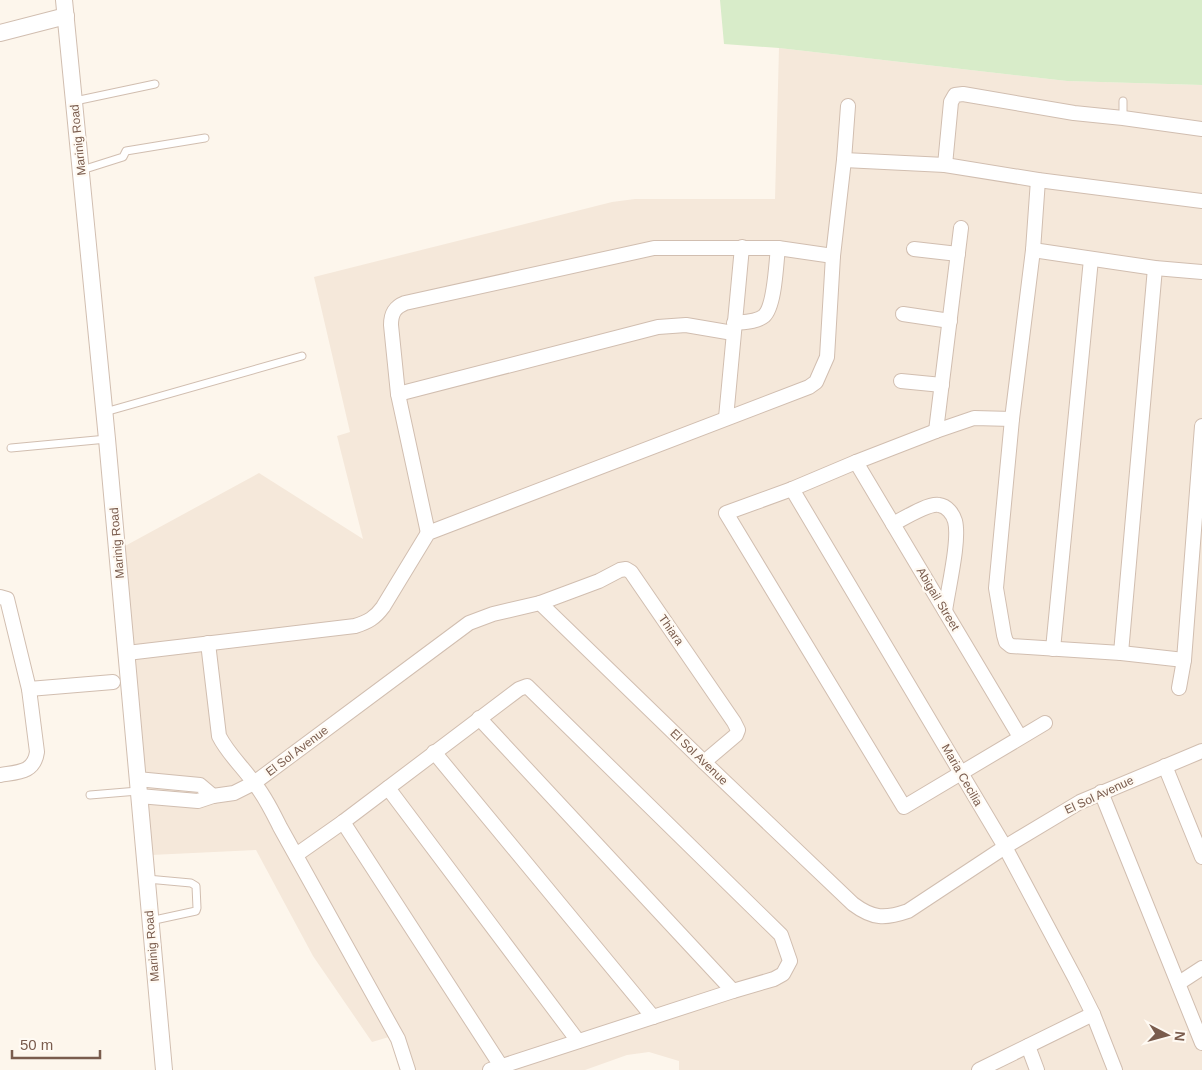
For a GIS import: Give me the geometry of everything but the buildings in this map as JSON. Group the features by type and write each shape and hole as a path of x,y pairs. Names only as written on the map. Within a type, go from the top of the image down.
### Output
{"street":[{"path":"0,33 65,8"},
{"name":"Marinig Road","path":"65,8 107,438 164,1070"},
{"path":"945,165 951,102 955,95 963,94 1074,113 1202,129"},
{"path":"126,653 355,626 368,622 376,617 384,607 428,533 809,387 816,382 827,356 833,256 848,106"},
{"path":"844,160 945,165 1038,180 1202,201"},
{"path":"1038,180 1033,250 1012,419 996,588 1006,642 1011,646 1121,653 1184,660"},
{"path":"936,431 961,228"},
{"path":"726,418 742,247"},
{"path":"428,533 398,394 391,317 394,311 406,303 654,248 778,248 833,256"},
{"path":"398,394 658,326 734,328 764,317 771,302 778,248"},
{"path":"914,249 958,254"},
{"path":"1033,250 1155,268 1202,272"},
{"path":"1053,649 1091,259"},
{"path":"1121,653 1155,268"},
{"path":"903,314 950,321"},
{"path":"902,381 942,385"},
{"path":"1012,419 974,418 856,462 792,489 726,512 904,807 1045,723"},
{"path":"1179,688 1184,660 1202,426"},
{"name":"Abigail Street","path":"856,462 1020,737"},
{"name":"Maria Cecilia","path":"792,489 962,773 1004,847 1076,980 1115,1070"},
{"path":"892,524 930,506 940,505 949,510 955,520 956,534 945,611"},
{"name":"Thiara","path":"540,603 598,581 620,570 626,569 631,572 738,730 736,735 704,762"},
{"path":"0,597 7,599 29,689 37,752 36,761 30,768 24,771 0,774"},
{"name":"El Sol Avenue","path":"138,788 176,799 198,801 213,796 234,793 254,783 469,623 493,614 540,603 853,904 865,913 875,916 896,915 908,911 1004,847 1061,813 1101,792 1202,751"},
{"path":"208,643 219,736 225,747 269,805 398,1040 408,1070"},
{"path":"29,689 113,682"},
{"path":"296,855 343,822 479,718 519,689 527,686 781,935 790,961 783,974 774,979 495,1068 343,822"},
{"path":"479,718 733,991"},
{"path":"434,752 653,1017"},
{"path":"1165,766 1202,857"},
{"path":"138,788 178,783 200,785 213,796"},
{"path":"388,788 578,1041"},
{"path":"1101,792 1202,1044"},
{"path":"1179,983 1202,968"},
{"path":"979,1070 1092,1014"},
{"path":"1028,1046 1036,1070"}],"lane":[{"path":"74,102 155,84"},
{"path":"1123,100 1123,118"},
{"path":"82,170 123,157 126,151 205,138"},
{"path":"104,412 302,356"},
{"path":"11,448 107,438"},
{"path":"176,799 178,783"},
{"path":"90,795 138,788"},
{"path":"146,879 191,883 196,886 196,911 150,921"}],"shaded area":[{"path":"779,48 1067,81 1202,85 1202,1070 679,1070 679,1061 649,1052 627,1055 585,1070 401,1070 389,1037 372,1042 313,956 256,850 151,855 125,546 259,473 363,539 337,436 350,432 314,277 612,202 635,199 775,199"}],"green space":[{"path":"720,0 1202,0 1202,85 1067,81 779,48 724,44"}]}
